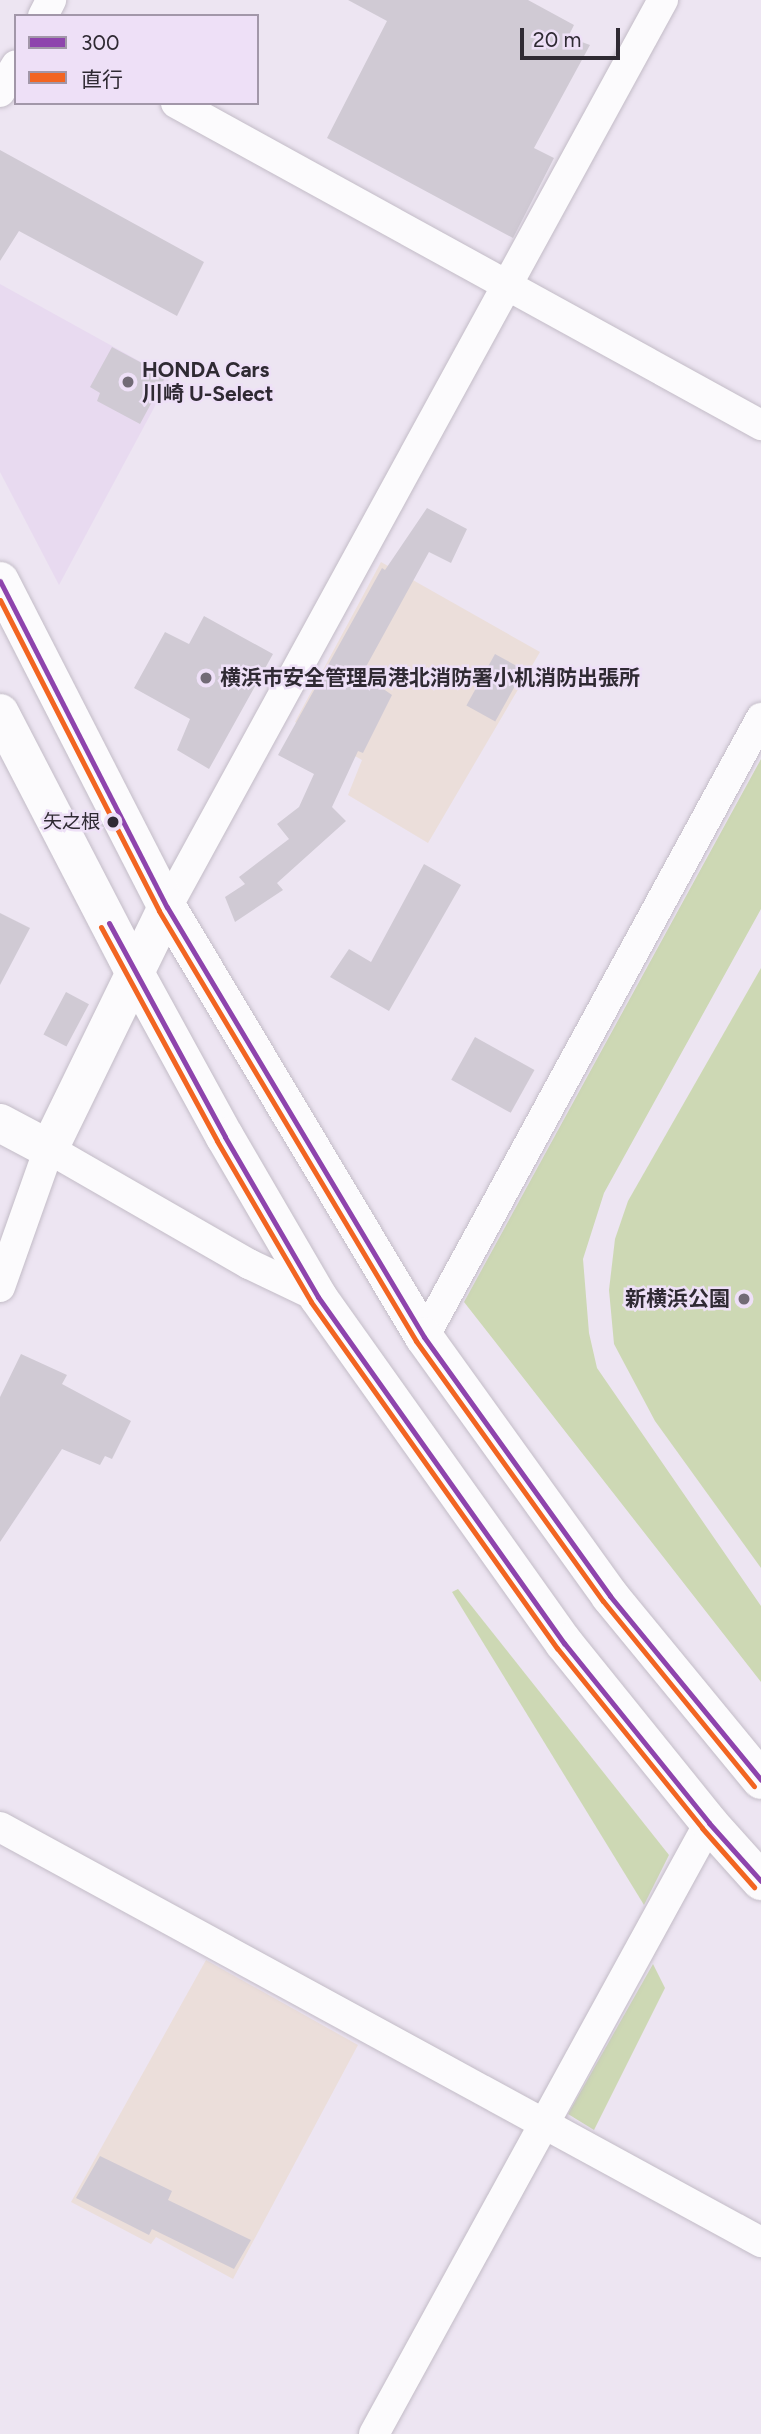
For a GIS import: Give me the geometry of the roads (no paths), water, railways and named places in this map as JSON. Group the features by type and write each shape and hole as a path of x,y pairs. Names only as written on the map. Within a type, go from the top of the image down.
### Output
{"street":[{"path":"0,1287 48,1150 134,971 663,0"},
{"path":"0,92 14,68"},
{"path":"180,105 761,425"},
{"path":"0,581 167,907 424,1337 610,1596 761,1780"},
{"path":"0,713 134,971 225,1138 318,1297 564,1643 709,1823 761,1881"},
{"path":"424,1337 761,718"},
{"path":"0,1123 249,1264 318,1297"},
{"path":"374,2434 709,1823"},
{"path":"0,1827 761,2242"}],"place":[{"name":"HONDA Cars 川崎 U-Select","path":"128,382"},
{"name":"横浜市安全管理局港北消防署小机消防出張所","path":"206,678"},
{"name":"矢之根","path":"113,822"},
{"name":"新横浜公園","path":"744,1299"}]}
